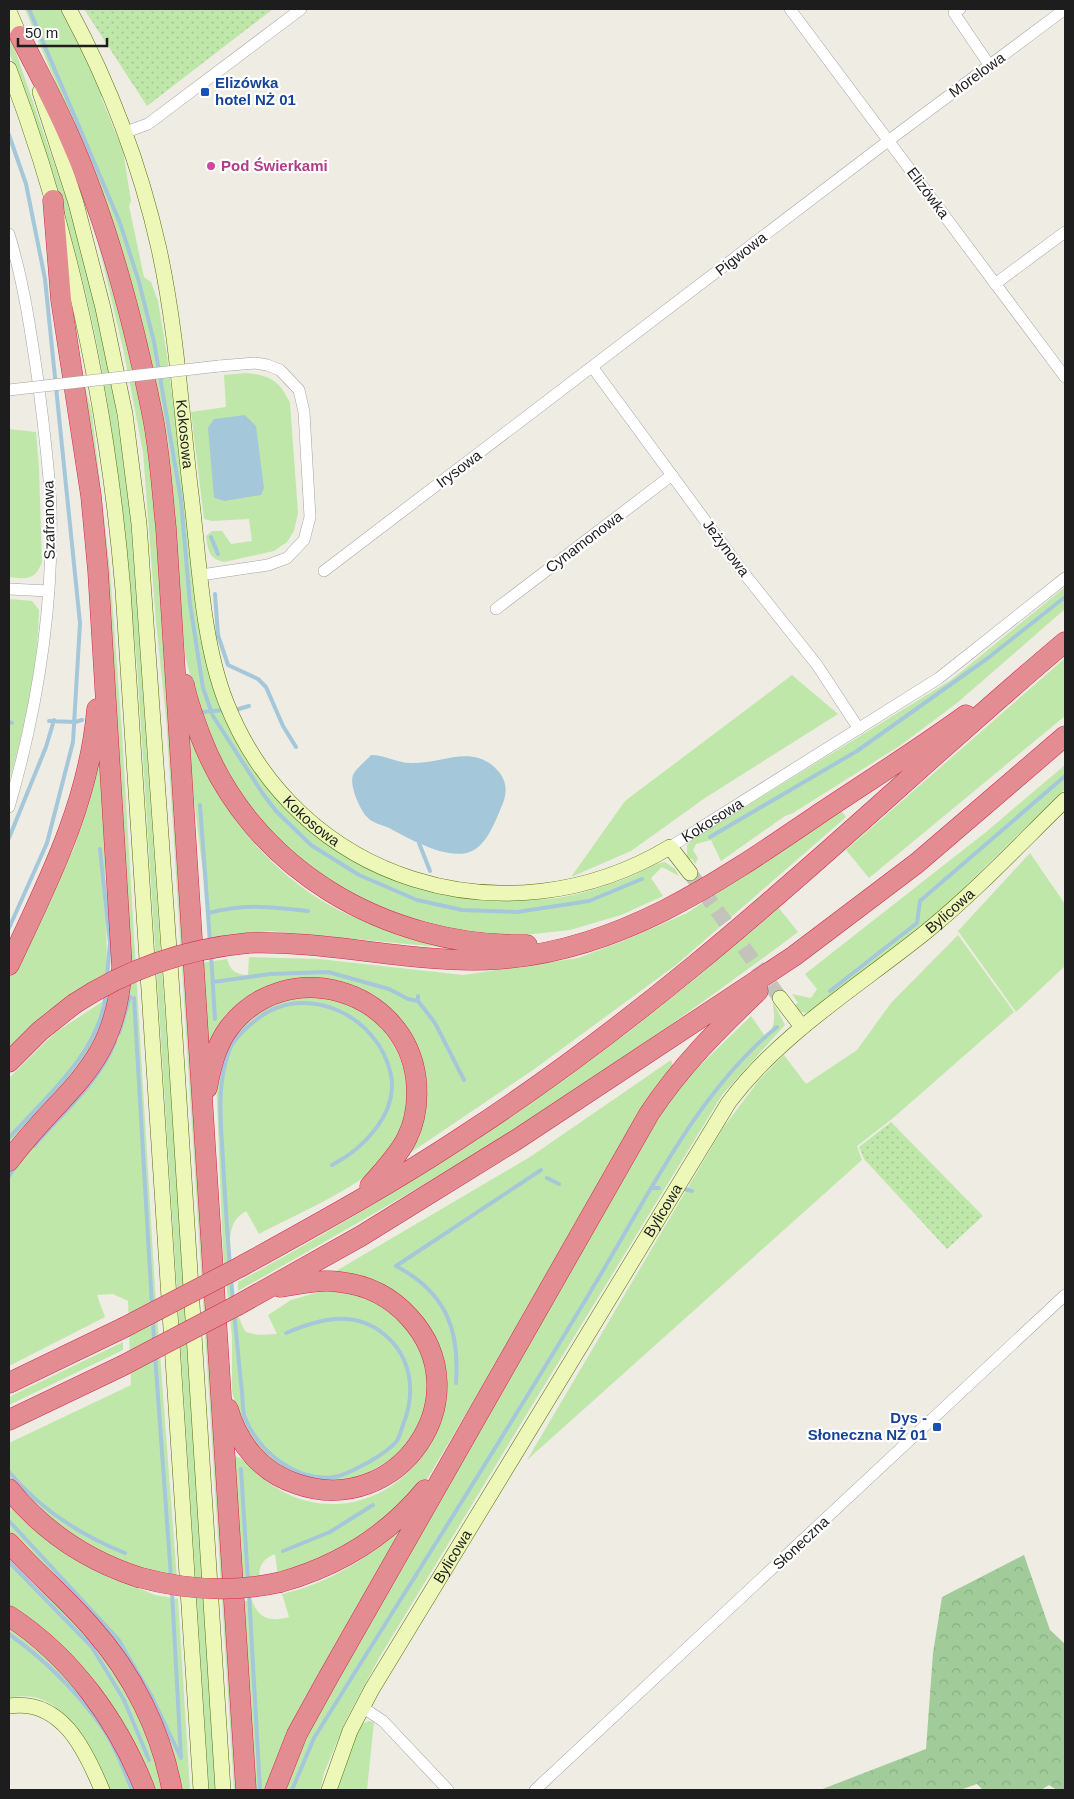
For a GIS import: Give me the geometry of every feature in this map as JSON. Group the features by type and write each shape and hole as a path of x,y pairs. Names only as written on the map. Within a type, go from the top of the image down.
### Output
{"highway":[{"path":"20,36 68,132 96,208 130,316 153,419 160,471 246,1790"},
{"path":"9,1161 73,1090 96,1059 112,1024 119,996 122,967 121,920 104,653 91,496 61,300 53,200"},
{"path":"172,639 186,695 207,753 220,778 249,822 273,847 311,880 364,911 394,924 425,933 490,944 589,942"},
{"path":"9,1383 123,1328 240,1267 468,1134 635,1013 697,964 868,817 1065,642"},
{"path":"9,965 56,867 78,808 91,757 104,653"},
{"path":"9,1062 40,1031 74,1004 118,978 159,962 201,950 248,943 305,943 430,959 475,960 542,954 565,950 589,942 658,915 721,878 952,725 1047,657"},
{"path":"9,1420 122,1366 266,1290 361,1236 516,1140 794,956 917,863 1065,736"},
{"path":"275,1790 301,1726 625,1155 669,1084 704,1042 794,956"},
{"path":"202,1114 210,1071 217,1048 228,1028 243,1013 256,1004 270,996 308,987 340,991 372,1006 390,1022 407,1047 414,1067 416,1103 408,1137 400,1150 354,1202"},
{"path":"220,1378 234,1427 251,1453 278,1476 307,1488 343,1490 378,1480 408,1459 424,1437 435,1406 436,1381 434,1364 421,1332 398,1306 370,1289 339,1281 318,1281 266,1290"},
{"path":"9,1489 30,1513 63,1541 104,1564 169,1584 207,1589 244,1588 281,1582 339,1560 392,1525 427,1487 473,1424"},
{"path":"9,1543 82,1617 115,1657 148,1715 163,1753 172,1790"},
{"path":"9,1616 54,1651 85,1686 123,1739 145,1790"}],"main road":[{"name":"Kokosowa","path":"69,9 93,55 126,132 152,221 167,294 201,575 214,663 223,694 242,737 260,766 289,801 321,830 358,855 396,873 433,885 484,893 520,894 553,891 597,881 631,868 670,847"},
{"path":"9,11 20,36 62,158 88,246 121,393 134,477 147,618 223,1790"},
{"path":"9,69 53,200 79,298 100,396 118,524 160,1134 202,1790"},
{"name":"Bylicowa","path":"329,1790 345,1742 362,1707 718,1118 751,1073 802,1027 938,921 1065,800"},
{"path":"670,847 690,873"},
{"path":"780,998 802,1027"},
{"path":"9,1706 34,1706 56,1716 81,1750 102,1790"}],"street":[{"path":"126,132 148,124 301,9"},
{"name":"Elizówka","path":"790,9 1065,377"},
{"path":"960,9 954,13 990,66"},
{"name":"Morelowa","path":"888,141 1065,9"},
{"name":"Pigwowa","path":"593,368 888,141"},
{"path":"995,284 1065,232"},
{"name":"Szafranowa","path":"9,234 29,316 44,428 50,509 49,591 36,694 9,807"},
{"path":"9,390 255,363 280,370 299,390 304,412 310,524 299,547 282,561 201,575"},
{"name":"Jeżynowa","path":"593,368 743,572 817,665 859,729"},
{"name":"Irysowa","path":"324,571 593,368"},
{"name":"Cynamonowa","path":"496,609 672,475"},
{"name":"Kokosowa","path":"670,847 939,678 1065,578"},
{"path":"9,589 49,591"},
{"name":"Słoneczna","path":"535,1790 1065,1295"},
{"path":"362,1707 383,1721 448,1790"}],"green space":[{"path":"25,9 61,9 105,96 101,97 123,151 131,201 129,206 144,277 151,282 158,301 167,356 193,559 195,602 201,634 210,678 218,702 245,755 275,795 309,828 347,855 388,876 434,891 482,899 533,900 558,898 596,889 665,862 675,869 679,876 662,867 651,878 663,896 621,915 570,930 524,935 489,934 434,926 407,919 345,893 305,865 271,833 223,769 195,695 185,655 168,442 155,386 83,149"},
{"path":"84,9 273,9 147,106"},
{"path":"9,32 68,204 90,282 115,405 129,495 219,1790 209,1790 137,665 118,474 104,380 84,286 59,197 9,52"},
{"path":"93,221 116,292 134,364 159,511 241,1790 234,1790 166,718 156,622 143,452 124,353"},
{"path":"79,363 92,413 110,570 122,734 155,1288 177,1580 145,1573 75,1539 17,1489 9,1476 9,1443 131,1385 128,1301 113,1294 97,1295 105,1317 9,1366 9,1174 96,1076 120,1026 130,994 129,943"},
{"path":"246,373 262,375 278,384 290,403 298,513 294,531 287,542 274,551 224,562 212,556 206,536 212,531 222,531 231,544 252,541 249,519 212,521 204,519 191,412 226,407 224,375"},
{"path":"9,429 36,432 42,562 33,576 25,578 9,577"},
{"path":"1065,587 1065,609 957,703 901,745 793,813 785,816 721,861 711,840 696,844 693,850 698,858 695,864 692,859 687,859 687,845 693,839 951,680"},
{"path":"9,599 32,601 39,610 30,697 9,782"},
{"path":"1065,658 1065,716 869,878 846,850"},
{"path":"792,675 838,714 705,798 631,851 571,877 625,801"},
{"path":"184,719 213,783 229,811 257,846 289,877 307,891 345,913 383,928 449,948 270,931 211,938"},
{"path":"103,741 107,973 84,986 9,1051 9,979 74,848"},
{"path":"1065,765 1065,789 943,908 810,1013 801,1012 793,1007 798,1003 792,994 811,998 817,989 805,974 986,832"},
{"path":"841,811 846,817 676,965 533,1070 410,1153 426,1102 427,1084 422,1057 404,1025 385,1008 360,991 334,981 311,978 299,979 275,987 234,1009 223,1022 209,1047 200,963 227,959 234,971 248,975 249,957 319,959 463,975 578,958 628,939 687,913"},
{"path":"1030,853 1065,904 1065,966 1016,1012 958,931"},
{"path":"779,908 798,932 683,1016 566,1096 486,1147 238,1291 238,1282 338,1225 437,1165 581,1068 704,972"},
{"path":"958,935 1014,1012 892,1119 857,1146 862,1160 527,1460 723,1128 760,1079 784,1055 806,1084 857,1050 891,1003"},
{"path":"111,996 92,1052 9,1149 9,1078 56,1032"},
{"path":"301,996 332,998 344,1001 366,1014 381,1027 393,1043 401,1061 406,1080 408,1100 405,1119 396,1141 380,1163 357,1182 341,1192 259,1234 246,1211 240,1215 233,1225 230,1236 230,1279 236,1309 246,1332 258,1335 277,1334 268,1315 291,1300 319,1292 339,1291 368,1297 399,1317 422,1352 427,1372 428,1402 413,1438 399,1455 355,1480 306,1480 263,1458 241,1426 232,1391 232,1337 223,1253 216,1078 233,1034 256,1012 277,1002"},
{"path":"773,1002 785,1025 722,1095 528,1412 379,1658 346,1720 324,1773 320,1790 283,1790 308,1731 662,1112 685,1080 751,1016 765,1036 769,1033 774,1021"},
{"path":"671,1060 673,1066 426,1481 357,1546 278,1577 275,1554 262,1564 259,1575 260,1579 240,1581 234,1456 243,1460 255,1472 291,1496 311,1502 350,1503 383,1491 398,1481 423,1455 437,1424 438,1405 434,1345 432,1333 427,1325 411,1306 397,1297 336,1271 530,1157"},
{"path":"891,1122 983,1216 947,1249 864,1159 859,1147"},
{"path":"123,1342 123,1350 9,1405 9,1397"},
{"path":"9,1498 136,1587 155,1595 178,1599 190,1790 177,1790 105,1630 9,1531"},
{"path":"407,1523 269,1790 256,1790 244,1601 252,1600 258,1611 266,1618 289,1617 282,1594 317,1583 349,1567 365,1557"},
{"path":"1024,1555 1050,1630 1065,1644 1065,1790 1057,1790 1049,1785 1041,1790 983,1790 977,1784 960,1790 820,1790 926,1749 933,1653 942,1597"},
{"path":"9,1559 84,1631 107,1658 128,1693 146,1731 163,1790 152,1790 131,1741 9,1608"},
{"path":"9,1625 37,1646 89,1703 139,1790 109,1790 84,1740 73,1724 46,1701 29,1697 9,1698"},
{"path":"369,1721 374,1722 367,1790 337,1790 359,1725"}],"water":[{"path":"245,415 256,426 264,488 261,495 225,501 214,498 208,428 214,419"},
{"path":"371,755 411,763 469,756 489,763 502,776 506,789 503,803 486,838 472,851 463,854 452,853 429,847 369,819 358,803 352,779 356,770"}],"waterway":[{"path":"29,9 120,223 139,282 154,342 181,500 190,604 203,688 213,716 263,794 276,811 311,845 359,875 417,900 462,910 517,912 589,901 642,879"},
{"path":"9,135 26,184 45,279 80,623 73,742 47,843 9,928"},
{"path":"211,537 218,554"},
{"path":"215,594 218,635 228,665 258,679 266,687 283,726 296,747"},
{"path":"710,837 857,751 988,658 1065,597"},
{"path":"235,710 249,706"},
{"path":"203,712 225,710"},
{"path":"9,838 46,747 54,720"},
{"path":"49,721 75,722 82,720"},
{"path":"830,991 917,923 920,901 1065,776"},
{"path":"200,805 210,942"},
{"path":"419,843 430,871"},
{"path":"100,849 110,943 107,976"},
{"path":"208,913 246,907 308,911"},
{"path":"211,954 215,1019"},
{"path":"213,982 270,974 328,972 389,989 408,999 418,1001"},
{"path":"9,1138 70,1072 83,1054 102,1014 106,993"},
{"path":"418,996 418,1001 435,1023 464,1080"},
{"path":"119,1033 130,997"},
{"path":"134,998 152,1306"},
{"path":"230,1266 221,1119 222,1078 229,1051 237,1038 256,1020 275,1008 296,1003 317,1004 337,1010 356,1021 372,1035 384,1054 391,1075 392,1089 384,1116 366,1140 355,1150 332,1165"},
{"path":"292,1790 314,1738 526,1398 676,1147 722,1082 748,1053 777,1027"},
{"path":"34,1146 90,1084 108,1057 115,1042"},
{"path":"9,1176 16,1166"},
{"path":"456,1383 457,1363 455,1345 452,1329 446,1314 438,1300 427,1288 413,1276 396,1266 541,1170"},
{"path":"547,1178 559,1184"},
{"path":"651,1188 659,1188"},
{"path":"684,1189 692,1191"},
{"path":"231,1278 233,1301"},
{"path":"234,1313 244,1415 251,1431 269,1453 280,1462 306,1475 334,1477 369,1462 393,1445 398,1438 407,1413 410,1389 406,1365 394,1344 373,1327 349,1319 324,1321 286,1333"},
{"path":"153,1320 154,1341"},
{"path":"155,1355 171,1577"},
{"path":"241,1469 248,1581"},
{"path":"9,1472 34,1498 62,1520 92,1538 125,1553"},
{"path":"283,1551 330,1532 373,1505"},
{"path":"9,1521 118,1639 152,1697 181,1758 172,1592"},
{"path":"9,1562 92,1647 124,1700 149,1760"},
{"path":"249,1593 260,1790"},
{"path":"9,1634 47,1664 90,1711 110,1739 132,1790"}],"tunnel":[{"path":"690,873 780,998"}],"place":[{"name":"Elizówka hotel NŻ 01","path":"205,92"},
{"name":"Pod Świerkami","path":"211,166"},
{"name":"Dys - Słoneczna NŻ 01","path":"937,1427"}]}
